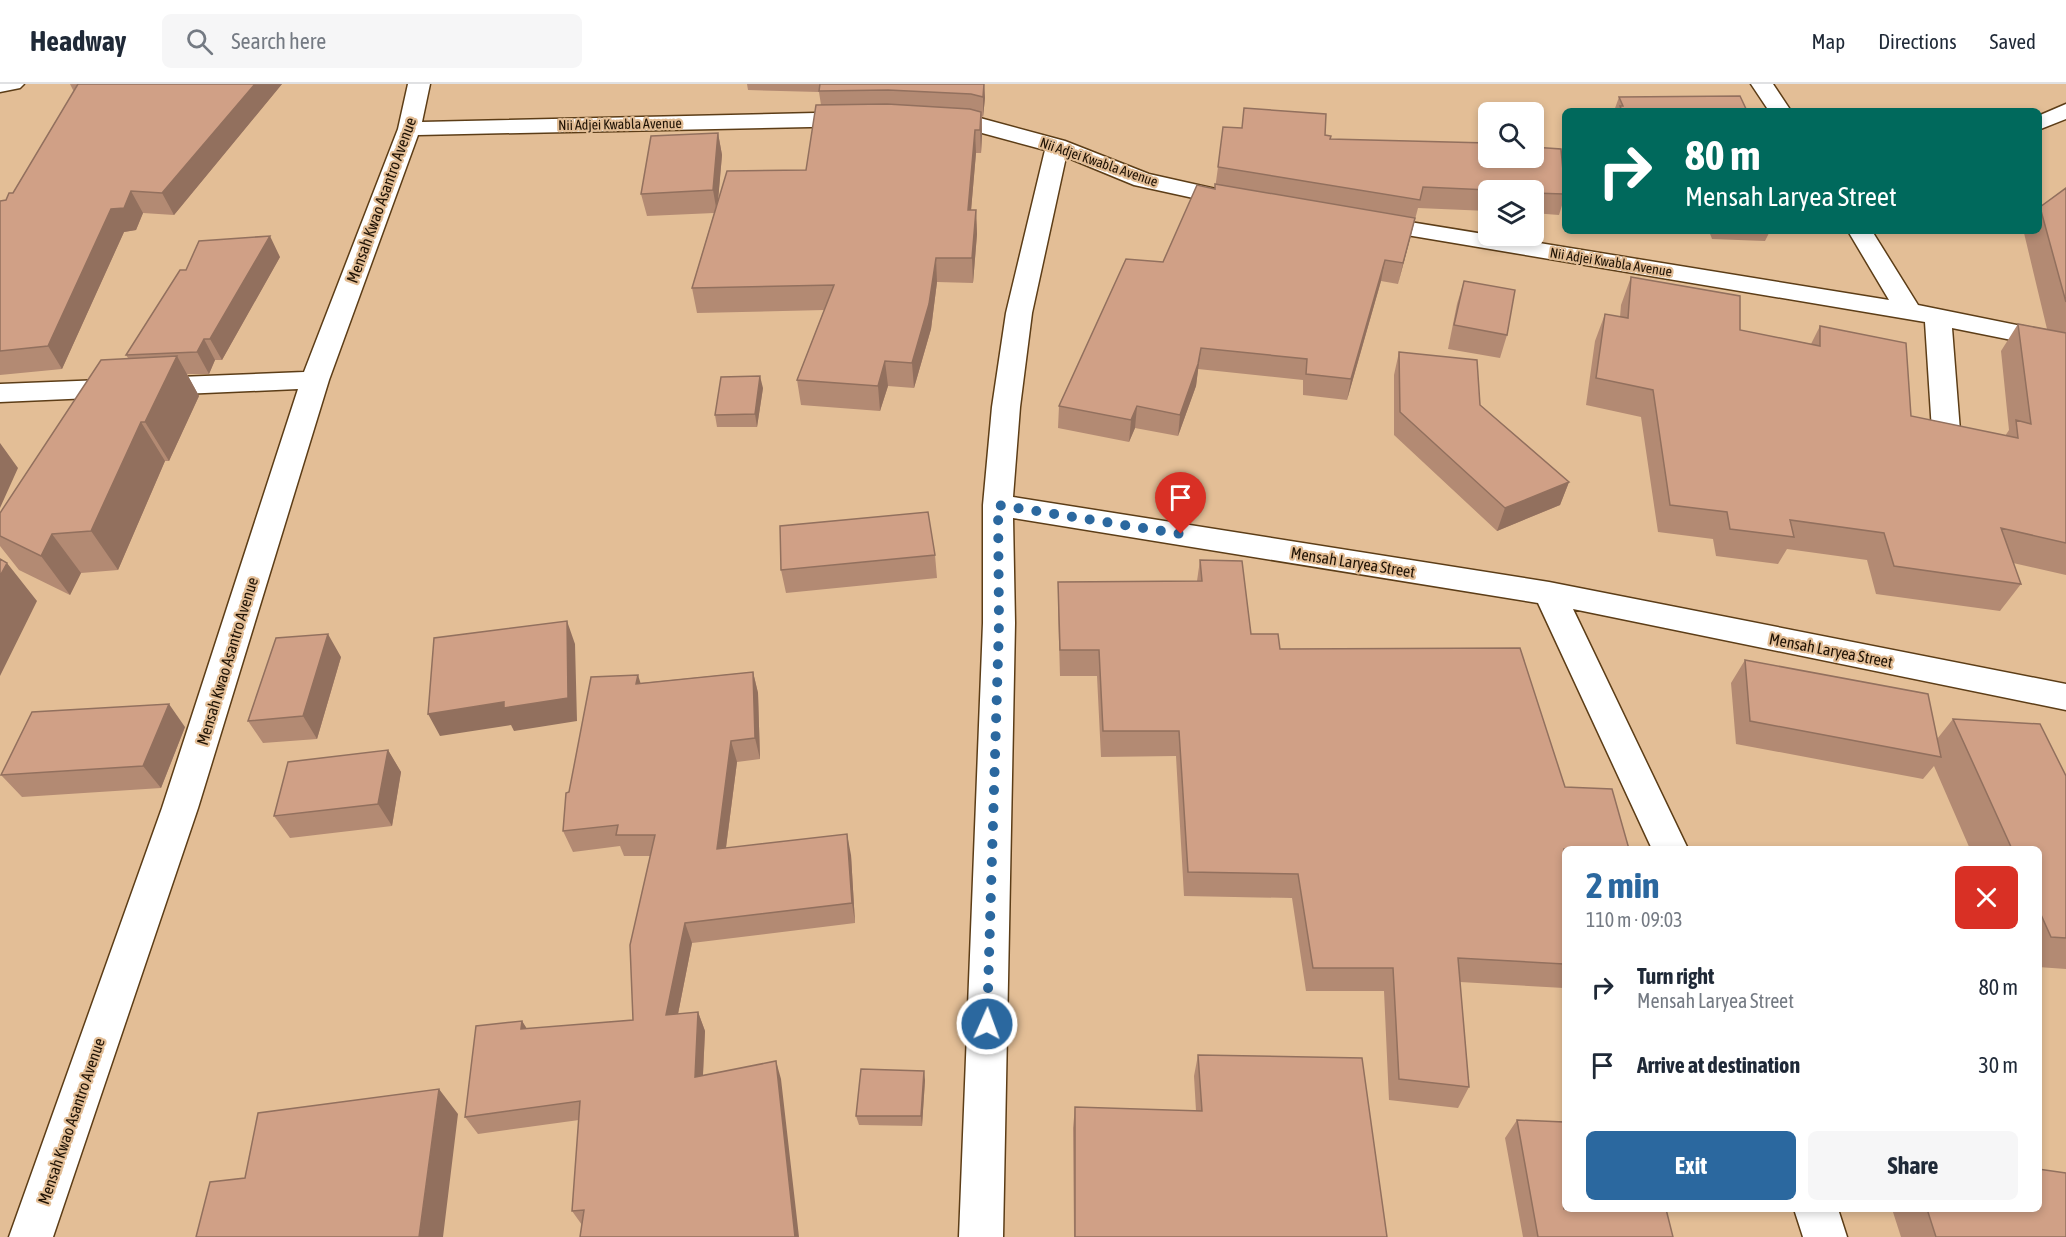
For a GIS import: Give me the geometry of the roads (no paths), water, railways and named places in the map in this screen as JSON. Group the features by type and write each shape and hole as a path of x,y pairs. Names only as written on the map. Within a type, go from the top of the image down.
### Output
{"street":[{"path":"0,86 13,84"},
{"name":"Mensah Kwao Asantro Avenue","path":"31,1237 180,808 315,380 410,129 419,84"},
{"path":"1762,84 1778,108"},
{"path":"2042,122 2066,111"},
{"name":"Nii Adjei Kwabla Avenue","path":"410,129 878,118"},
{"name":"Nii Adjei Kwabla Avenue","path":"913,119 972,123 1057,146 1142,180 1262,205"},
{"path":"981,1237 999,623 998,505 1005,407 1019,313 1057,146"},
{"name":"Nii Adjei Kwabla Avenue","path":"1344,219 1909,310 2066,343"},
{"path":"1862,234 1909,310"},
{"path":"1938,316 1946,431"},
{"path":"0,393 315,380"},
{"name":"Mensah Laryea Street","path":"998,505 1549,593 2066,697"},
{"path":"1549,593 1669,846"},
{"path":"1817,1212 1825,1237"}]}
